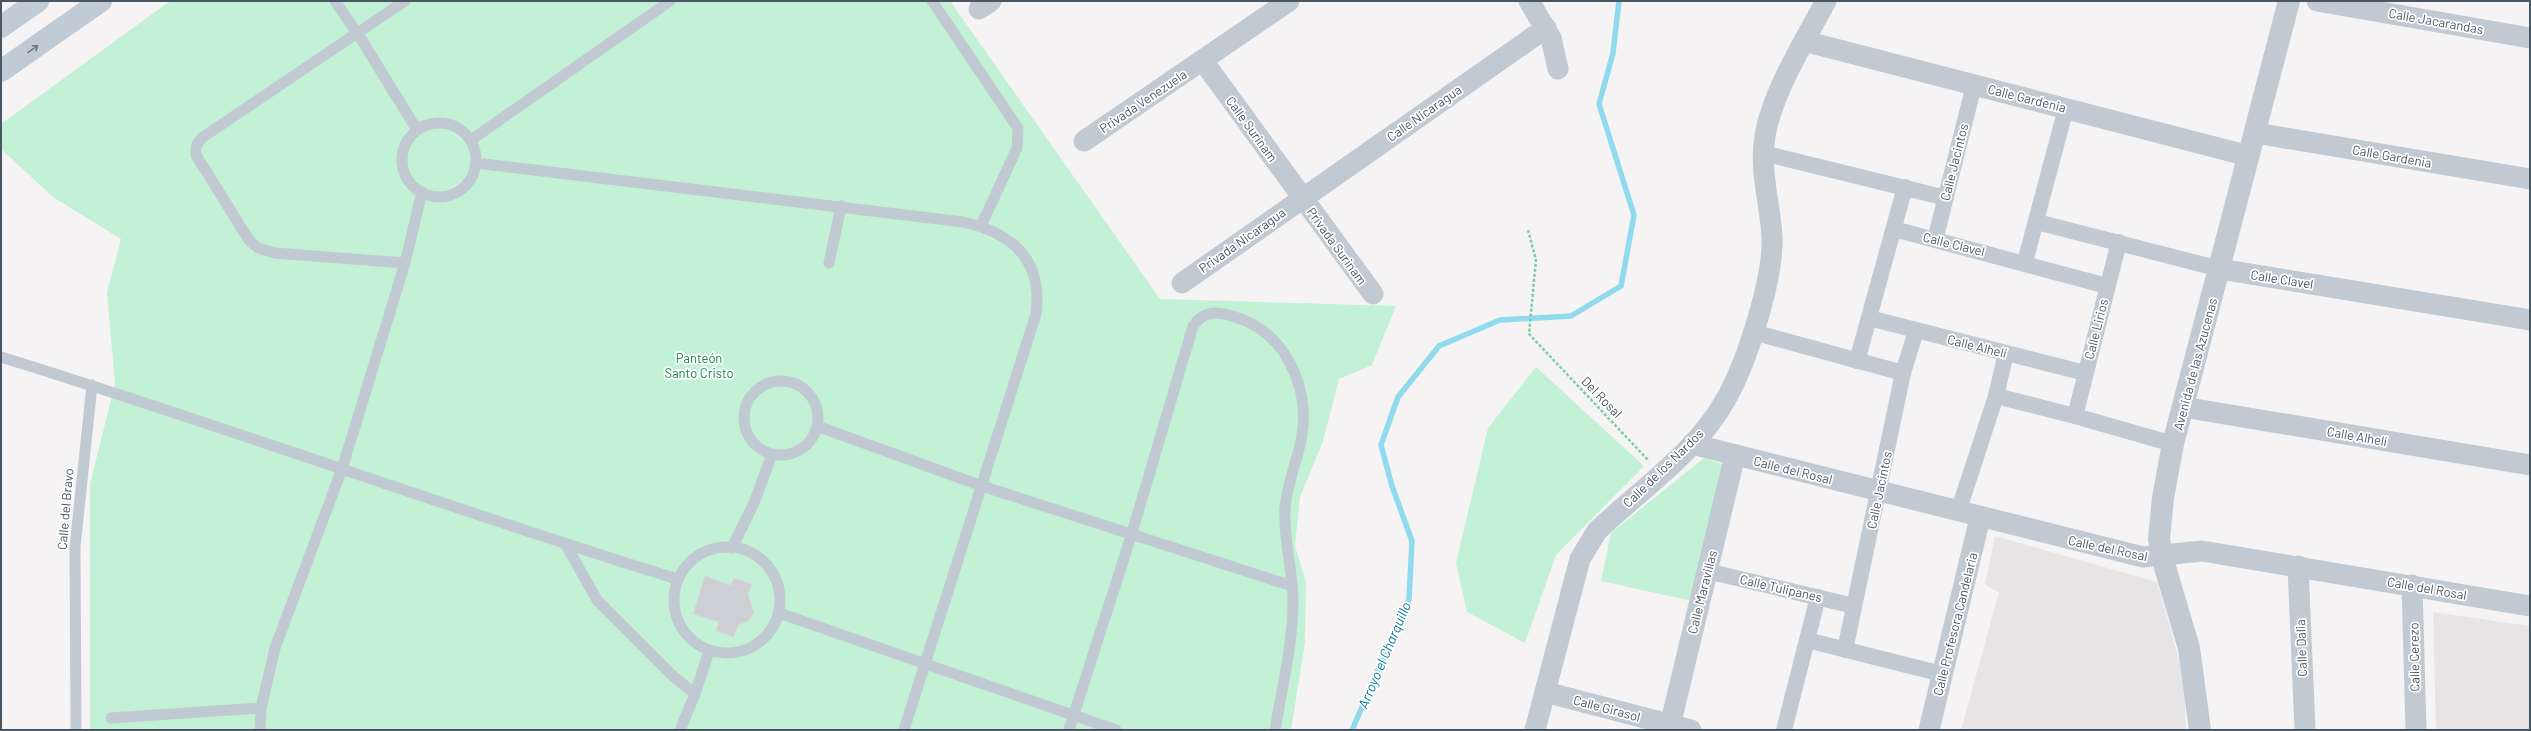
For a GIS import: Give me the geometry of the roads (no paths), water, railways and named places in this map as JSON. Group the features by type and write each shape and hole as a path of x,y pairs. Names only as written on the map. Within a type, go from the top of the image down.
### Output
{"main road":[{"path":"1,27 38,1"},
{"path":"1,71 102,1"}],"street":[{"name":"Privada Venezuela","path":"1084,141 1289,1"},
{"path":"1529,1 1546,28 1558,69"},
{"path":"1804,41 1826,1"},
{"name":"Avenida de las Azucenas","path":"2200,730 2189,648 2162,557 2159,539 2161,513 2173,444 2289,1"},
{"name":"Calle Jacarandas","path":"2317,1 2530,38"},
{"name":"Calle Nicaragua","path":"1302,198 1546,28"},
{"name":"Calle Gardenia","path":"1804,41 2249,156"},
{"name":"Calle de los Nardos","path":"1535,730 1575,575 1587,544 1597,531 1692,444 1726,400 1739,373 1753,332 1771,252 1764,153 1768,120 1804,41"},
{"name":"Calle Surinam","path":"1202,61 1302,198"},
{"name":"Calle Jacintos","path":"1935,240 1974,85"},
{"path":"2025,262 2037,222 2066,108"},
{"name":"Calle Gardenia","path":"2255,133 2530,179"},
{"path":"1764,153 1946,198"},
{"path":"1858,362 1905,187"},
{"name":"Privada Nicaragua","path":"1182,283 1302,198"},
{"name":"Privada Surinam","path":"1302,198 1373,294"},
{"name":"Calle Clavel","path":"2037,222 2220,269 2530,320"},
{"name":"Calle Clavel","path":"1894,229 2025,262 2107,286"},
{"name":"Calle Lirios","path":"2075,416 2119,242"},
{"name":"Calle Alhelí","path":"1869,318 2085,373"},
{"name":"Calle Jacintos","path":"1845,650 1903,373 1916,331"},
{"path":"1753,332 1858,362 1903,373"},
{"path":"1958,512 1996,396 2006,353"},
{"path":"1996,396 2075,416 2173,444"},
{"name":"Calle Alhelí","path":"2183,407 2530,465"},
{"name":"Calle del Rosal","path":"1692,444 2127,554 2144,557 2162,557 2202,551 2530,606"},
{"name":"Calle Maravillas","path":"1670,727 1735,455"},
{"name":"Calle Profesora Candelaria","path":"1929,730 1980,518"},
{"name":"Calle Dalia","path":"2298,566 2305,730"},
{"name":"Calle Tulipanes","path":"1707,571 1854,606"},
{"name":"Calle Cerezo","path":"2412,585 2416,730"},
{"path":"1784,730 1818,597"},
{"path":"1807,640 1942,674"},
{"name":"Calle Girasol","path":"1545,692 1670,727 1691,730"}],"lane":[{"path":"335,1 358,34 417,130"},
{"path":"405,1 358,34 203,136 196,144 196,155 249,240 258,248 274,253 405,264"},
{"path":"471,140 670,1"},
{"path":"932,1 1018,128 1017,148 981,226"},
{"path":"446,123 460,129 471,140 475,151 476,163 474,174 467,185 457,192 446,196 434,196 422,192 412,185 402,163 408,139 417,130 430,124 446,123"},
{"path":"476,163 841,206 981,226 998,233 1025,256 1034,277 1038,298 1036,314 904,730"},
{"path":"260,730 260,708 275,648 342,469 405,264 422,192"},
{"path":"829,263 841,206"},
{"path":"1069,730 1132,533 1193,326 1199,318 1207,313 1222,313 1239,318 1260,330 1277,343 1289,362 1302,396 1302,435 1290,474 1285,509 1292,586 1292,622 1275,730"},
{"path":"1,357 92,385 566,545 677,579"},
{"path":"778,380 789,381 800,386 809,393 815,403 817,426 812,437 795,452 783,455 772,454 761,449 752,442 744,426 744,409 756,389 778,380"},
{"name":"Calle del Bravo","path":"76,730 75,547 92,385"},
{"path":"817,426 982,486 1132,533 1292,586"},
{"path":"732,548 754,504 772,454"},
{"path":"566,545 597,600 673,676 695,694"},
{"path":"718,547 732,548 744,548 761,558 776,576 782,599 780,613 772,630 754,646 734,653 709,650 688,637 677,619 673,597 677,579 691,560 700,553 718,547"},
{"path":"780,613 1116,730"},
{"path":"680,730 695,694 709,650"},
{"path":"111,718 260,708"}],"waterway":[{"name":"Arroyo el Charquillo","path":"1352,730 1409,599 1412,541 1392,486 1381,445 1398,397 1439,346 1500,320 1571,316 1621,286 1634,215 1599,104 1613,53 1619,1"}],"park label":[{"name":"Panteón Santo Cristo","path":"699,366"}]}
